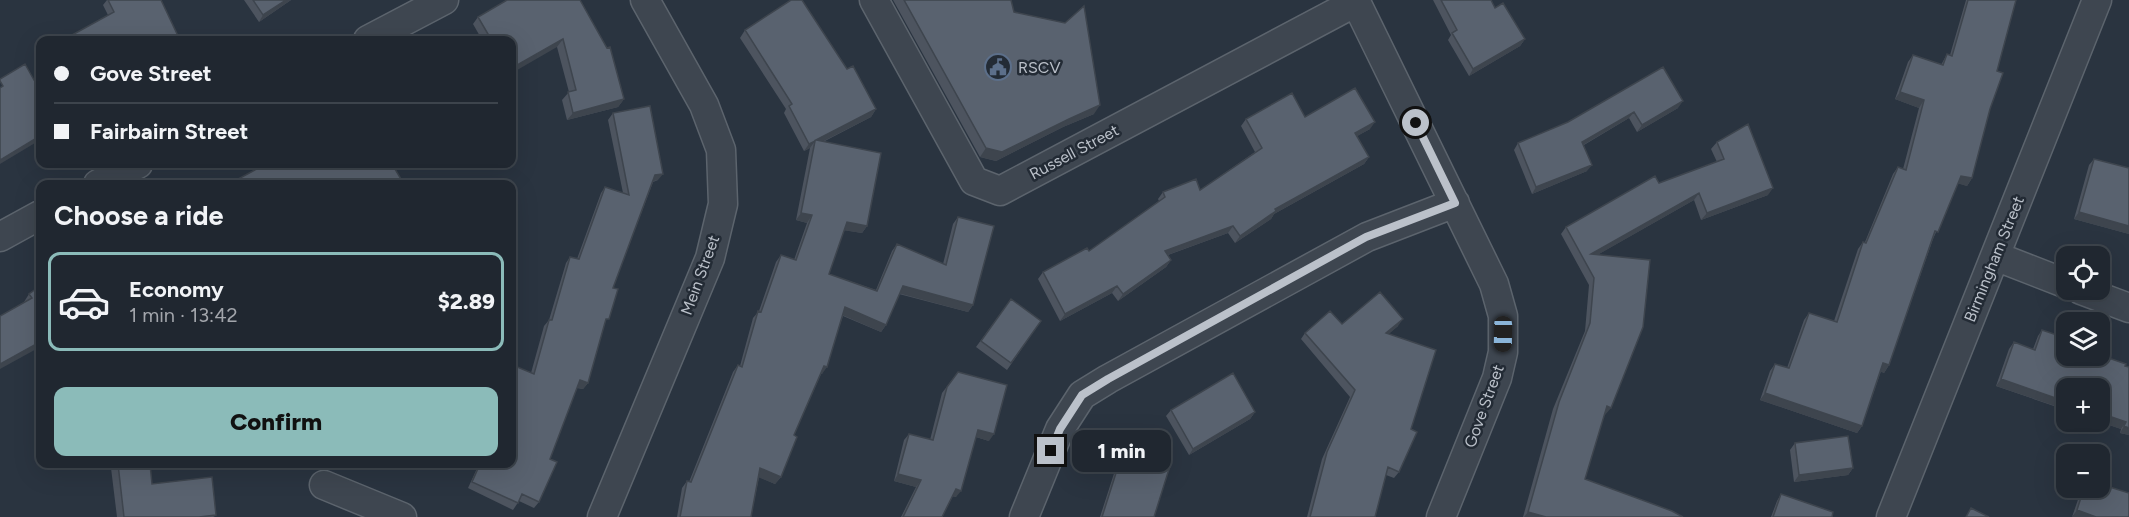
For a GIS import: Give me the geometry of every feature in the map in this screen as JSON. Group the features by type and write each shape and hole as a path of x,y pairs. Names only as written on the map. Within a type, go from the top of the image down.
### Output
{"street":[{"path":"376,36 444,0"},
{"name":"Mein Street","path":"602,517 710,258 723,204 721,150 704,105 645,0"},
{"name":"Russell Street","path":"874,0 974,181 1000,191 1355,1"},
{"name":"Birmingham Street","path":"1891,517 2097,0"},
{"name":"Gove Street","path":"1355,1 1494,284 1503,316 1503,352 1497,378 1441,517"},
{"path":"106,180 130,168"},
{"path":"1024,517 1060,429 1082,395 1366,237 1455,203"},
{"path":"0,237 36,217"},
{"path":"1995,256 2056,280"},
{"path":"2108,300 2129,308"},
{"path":"324,485 402,517"}],"building":[{"path":"108,0 161,0 178,36 70,36 114,12"},
{"path":"253,0 286,0 263,15"},
{"path":"507,0 580,0 607,48 610,47 624,99 573,113 568,92 576,90 563,39 516,66 516,36 484,36 488,34 478,17"},
{"path":"791,0 802,0 847,69 853,66 876,109 816,140 881,153 867,226 847,222 829,274 877,291 897,244 946,265 958,217 994,226 973,305 903,286 886,325 845,307 827,367 824,366 794,435 797,437 781,477 760,468 751,517 680,517 687,481 691,482 738,365 742,367 758,311 761,312 781,255 796,260 812,215 801,213 815,141 809,144 789,106 792,104 745,30"},
{"path":"904,0 1011,0 1014,12 1065,23 1084,6 1100,105 1002,152 986,148"},
{"path":"1441,0 1491,0 1495,8 1503,3 1525,39 1473,69 1452,33 1457,30"},
{"path":"1968,0 2016,0 1997,71 2003,73 1990,109 1972,178 1961,176 1938,232 1935,231 1889,365 1883,363 1862,426 1765,393 1775,364 1789,368 1809,313 1837,322 1863,242 1866,243 1898,167 1906,170 1924,100 1900,92 1913,55 1943,65 1947,54 1952,56"},
{"path":"25,64 34,80 36,79 36,138 0,160 0,88 3,86 0,79"},
{"path":"1663,67 1683,101 1642,125 1634,112 1582,142 1592,165 1536,187 1518,143 1568,122"},
{"path":"1355,88 1375,122 1355,133 1369,157 1275,209 1276,211 1240,236 1233,226 1165,251 1171,260 1123,294 1117,286 1065,314 1043,272 1087,248 1089,251 1165,197 1163,192 1196,179 1200,190 1262,148 1246,119 1292,93 1305,117"},
{"path":"650,106 663,174 655,175 613,288 618,289 609,319 606,319 588,383 580,380 550,459 557,462 539,502 522,494 518,503 472,482 478,468 516,468 516,366 534,374 570,257 579,259 605,187 629,195 613,113"},
{"path":"1748,124 1773,188 1707,213 1699,193 1591,254 1650,260 1643,327 1611,408 1607,406 1585,479 1683,517 1546,517 1528,512 1559,402 1590,323 1594,278 1566,227 1655,176 1659,183 1724,159 1717,142"},
{"path":"2094,159 2129,168 2129,226 2079,212"},
{"path":"259,168 394,168 402,180 236,180"},
{"path":"36,289 36,344 0,364 0,316 32,298 29,294"},
{"path":"1380,292 1403,319 1386,333 1436,350 1411,429 1417,432 1399,472 1388,467 1375,517 1310,517 1327,452 1355,390 1305,333 1330,311 1342,324"},
{"path":"1011,299 1041,321 1011,363 981,341"},
{"path":"2042,330 2056,335 2056,366 2110,366 2110,358 2126,364 2125,366 2129,367 2129,428 2124,426 2126,422 2110,416 2110,378 2056,378 2056,398 2001,379 2014,342 2035,350"},
{"path":"958,372 1007,385 994,434 978,430 961,491 956,489 942,517 903,517 921,480 898,474 909,434 933,440 947,387"},
{"path":"1233,373 1255,412 1193,449 1171,410"},
{"path":"1848,436 1853,468 1799,475 1795,443"},
{"path":"1123,451 1170,466 1154,517 1102,517"},
{"path":"118,468 150,468 152,484 212,477 216,515 124,517"},
{"path":"2110,487 2129,493 2129,517 2096,517 2077,510 2081,498 2110,498"},
{"path":"1781,494 1833,512 1832,517 1773,517"},
{"path":"1971,508 1989,517 1966,517"}],"place":[{"name":"RSCV","path":"998,67"}],"route":[{"path":"1051,451 1060,429 1082,395 1108,379 1366,237 1455,203 1416,123"}]}
